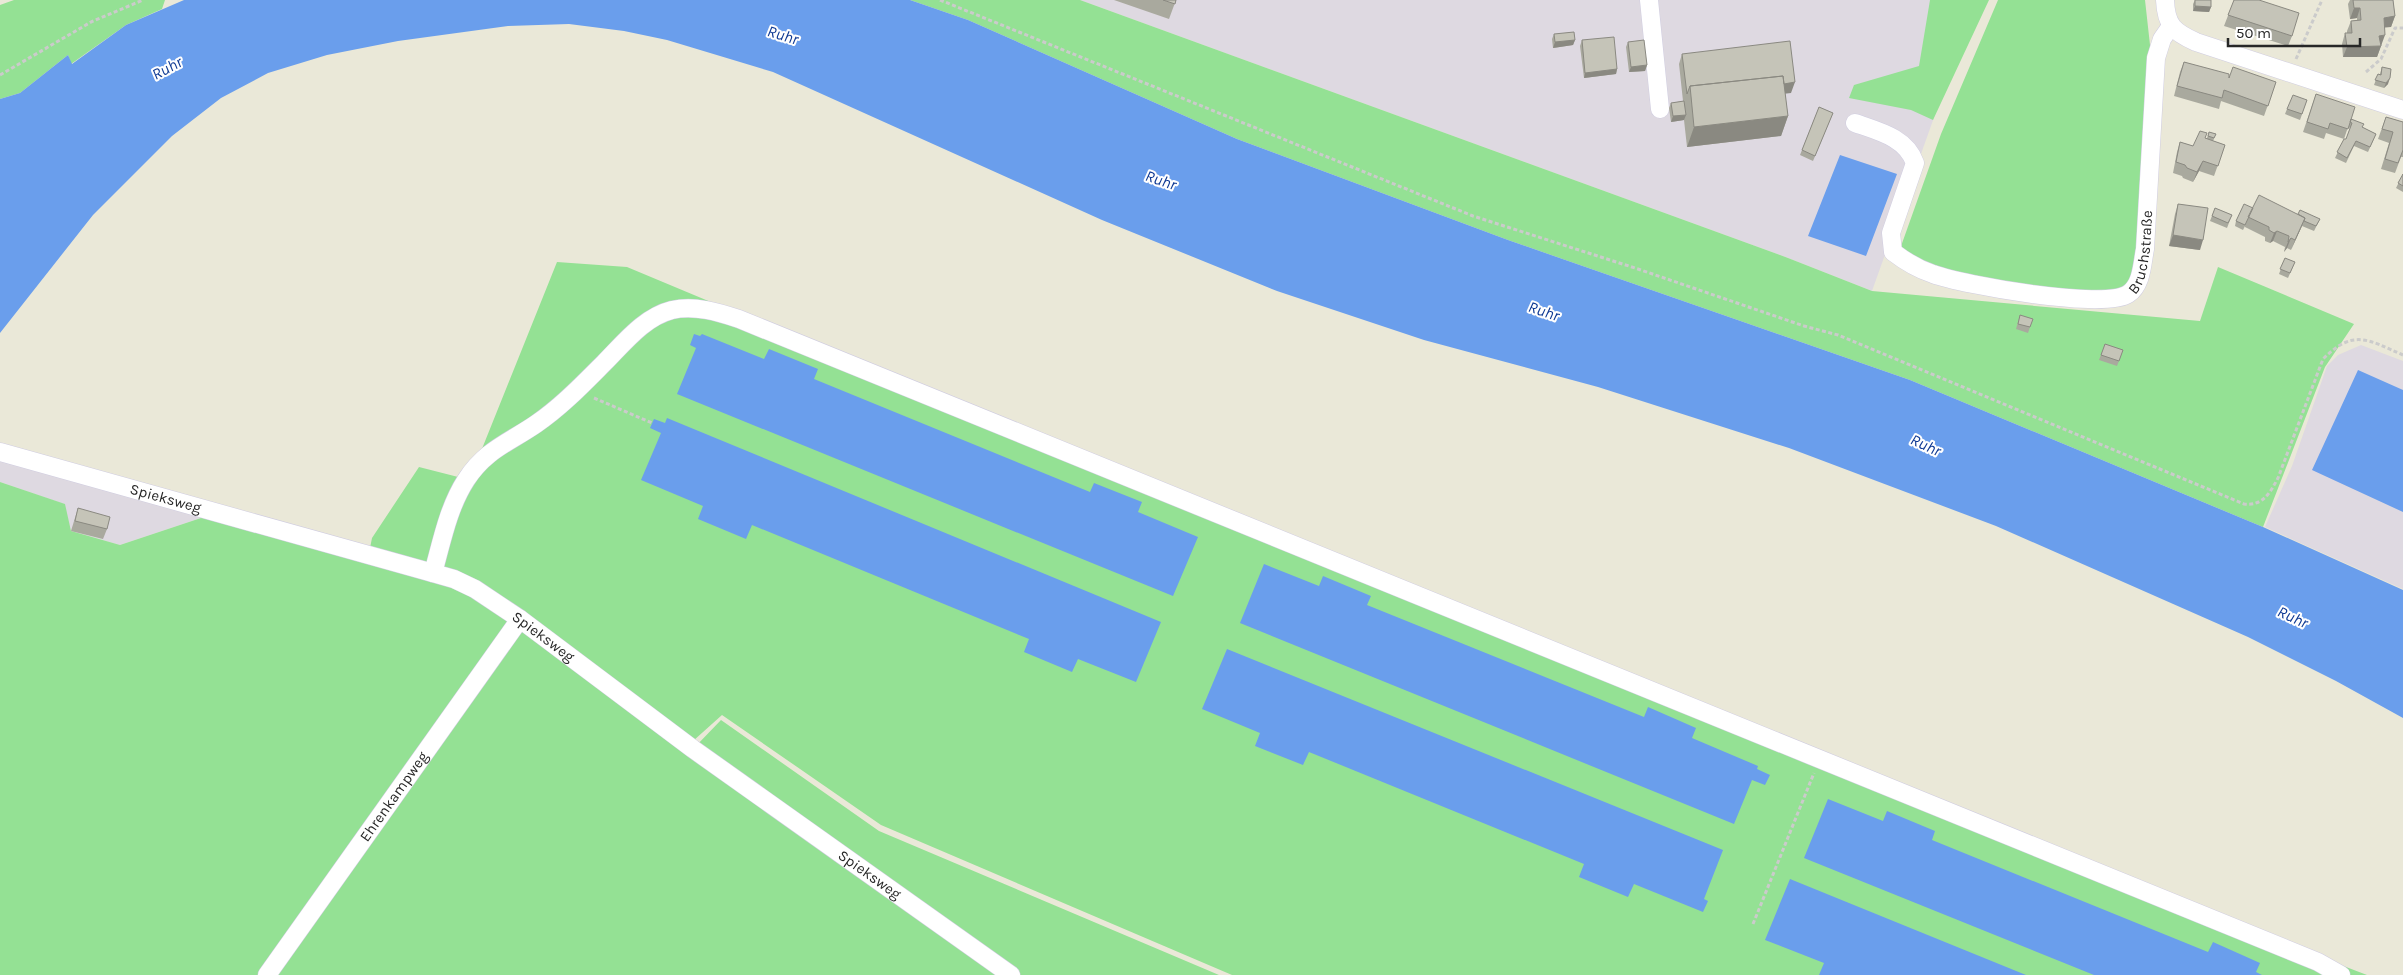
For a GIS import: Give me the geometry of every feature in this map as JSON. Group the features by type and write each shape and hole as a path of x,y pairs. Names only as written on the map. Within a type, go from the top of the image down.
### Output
{"street":[{"path":"1649,0 1660,109"},
{"path":"2165,0 2171,26 2180,34 2196,42 2403,110"},
{"name":"Bruchstraße","path":"1854,123 1894,137 1912,155 1915,163 1891,233 1893,252 1908,264 1934,275 1985,288 2106,299 2127,295 2135,288 2140,278 2143,259 2156,58 2162,39 2171,26"},
{"path":"433,573 445,529 466,479 494,449 537,424 578,389 635,331 652,319 672,310 711,310 739,318 2318,962 2341,975"},
{"name":"Spieksweg","path":"0,452 454,579 475,589 520,619 701,754 1012,975"},
{"name":"Ehrenkampweg","path":"267,975 520,619"}],"path":[{"path":"0,74 92,22 143,0"},
{"path":"940,0 1473,216 1644,271 1804,326 1838,335 2244,504 2255,504 2263,501 2269,494 2278,478 2323,359 2329,353 2350,340 2365,339 2403,355"},
{"path":"2290,73 2322,0"},
{"path":"2366,72 2381,59 2395,28 2403,28"},
{"path":"578,389 601,402 652,423"},
{"path":"1753,924 1820,759"}],"shaded area":[{"path":"1080,0 1976,0 1872,291 1788,258"},
{"path":"2361,345 2403,361 2403,589 2265,527 2292,466 2327,366 2338,355"},
{"path":"0,452 207,516 120,545 71,531 64,504 0,482"}],"green space":[{"path":"14,0 165,0 162,9 126,25 71,64 68,55 20,93 0,99 0,5"},
{"path":"910,0 1080,0 1788,258 1872,291 2200,321 2218,267 2354,324 2325,367 2263,527 1910,380 1508,240 1237,139 968,20"},
{"path":"1930,0 1989,0 1933,120 1911,110 1849,98 1854,85 1919,66"},
{"path":"1998,0 2145,0 2151,54 2135,276 2120,292 2037,287 1975,279 1921,262 1900,249 1941,134"},
{"path":"557,262 627,267 1804,759 2367,975 1232,975 881,825 722,715 693,741 442,569 459,506"},
{"path":"419,467 466,479 434,573 454,579 694,748 721,720 879,831 1219,975 0,975 0,482 65,504 71,531 120,545 207,516 368,558 372,538"}],"water":[{"name":"Ruhr","path":"184,0 910,0 968,20 1237,139 1508,240 1910,380 2263,527 2403,590 2403,718 2336,681 2248,637 1996,526 1789,448 1598,387 1424,340 1277,291 1102,220 773,72 667,40 624,31 569,24 508,26 398,41 327,55 268,73 221,98 172,136 93,215 0,333 0,99 20,93 68,55 72,64 126,25"},
{"path":"1840,155 1897,174 1866,256 1808,236"},
{"path":"694,334 700,336 702,334 764,359 769,349 818,369 814,379 1090,492 1094,483 1142,502 1138,512 1198,537 1173,596 677,394 696,348 690,345"},
{"path":"2358,370 2403,390 2403,512 2312,470"},
{"path":"667,418 1161,622 1136,682 1078,659 1072,672 1024,652 1029,639 752,525 746,539 698,519 703,506 641,480 661,433 650,428 654,419 665,423"},
{"path":"1264,564 1319,586 1323,576 1371,596 1367,605 1644,717 1648,707 1696,728 1692,738 1758,766 1757,769 1770,775 1765,785 1752,780 1734,824 1240,623"},
{"path":"1227,649 1723,850 1704,899 1708,901 1703,912 1634,884 1628,897 1579,877 1584,864 1309,752 1303,765 1255,746 1260,733 1202,709"},
{"path":"1828,799 1883,821 1887,811 1935,831 1932,840 2208,952 2213,942 2260,963 2256,972 2262,975 2094,975 1804,858"},
{"path":"1790,879 2026,975 1819,975 1824,963 1765,940"}],"building":[{"path":"1163,0 1176,0 1175,4"},
{"path":"2195,0 2211,0 2211,7 2195,6"},
{"path":"2234,0 2259,0 2299,13 2292,36 2228,15"},
{"path":"2353,0 2393,0 2395,16 2384,18 2385,35 2379,36 2381,46 2347,47 2345,33 2352,33 2351,21 2361,20 2360,8 2354,8"},
{"path":"1574,32 1575,40 1555,42 1554,34"},
{"path":"1614,37 1617,69 1585,73 1582,40"},
{"path":"1644,40 1647,65 1631,67 1628,42"},
{"path":"1790,41 1795,82 1784,84 1783,76 1690,86 1687,94 1682,54"},
{"path":"2184,62 2229,74 2229,78 2233,67 2276,82 2268,106 2224,90 2222,98 2177,86"},
{"path":"2382,67 2391,69 2390,78 2386,83 2375,80 2378,74 2381,75"},
{"path":"1783,76 1788,116 1694,127 1690,86"},
{"path":"2316,94 2355,107 2348,129 2330,123 2328,129 2307,122"},
{"path":"2293,95 2307,100 2302,114 2287,109"},
{"path":"1684,101 1686,115 1673,116 1671,103"},
{"path":"1819,107 1833,113 1815,156 1802,150"},
{"path":"2386,117 2403,122 2403,150 2398,163 2385,159 2393,132 2382,129"},
{"path":"2351,119 2364,124 2362,127 2376,134 2370,147 2356,141 2347,158 2337,152 2344,139 2346,139 2352,123 2350,122"},
{"path":"2200,131 2207,133 2205,138 2225,145 2218,166 2203,161 2197,172 2176,162 2180,142 2193,146"},
{"path":"2209,132 2216,134 2214,138 2208,136"},
{"path":"2403,174 2403,186 2398,183"},
{"path":"2259,195 2305,218 2295,240 2291,238 2288,242 2289,236 2277,231 2274,233 2269,230 2269,227 2248,217"},
{"path":"2178,204 2208,208 2203,240 2173,235"},
{"path":"2244,204 2253,208 2245,225 2236,221"},
{"path":"2215,208 2232,215 2228,223 2212,216"},
{"path":"2300,210 2320,219 2316,226 2304,221 2305,218 2298,214"},
{"path":"2285,258 2295,262 2290,273 2280,269"},
{"path":"2020,315 2033,319 2030,327 2018,324"},
{"path":"2105,344 2123,350 2119,361 2101,355"},
{"path":"78,508 110,517 107,529 75,521"}]}
